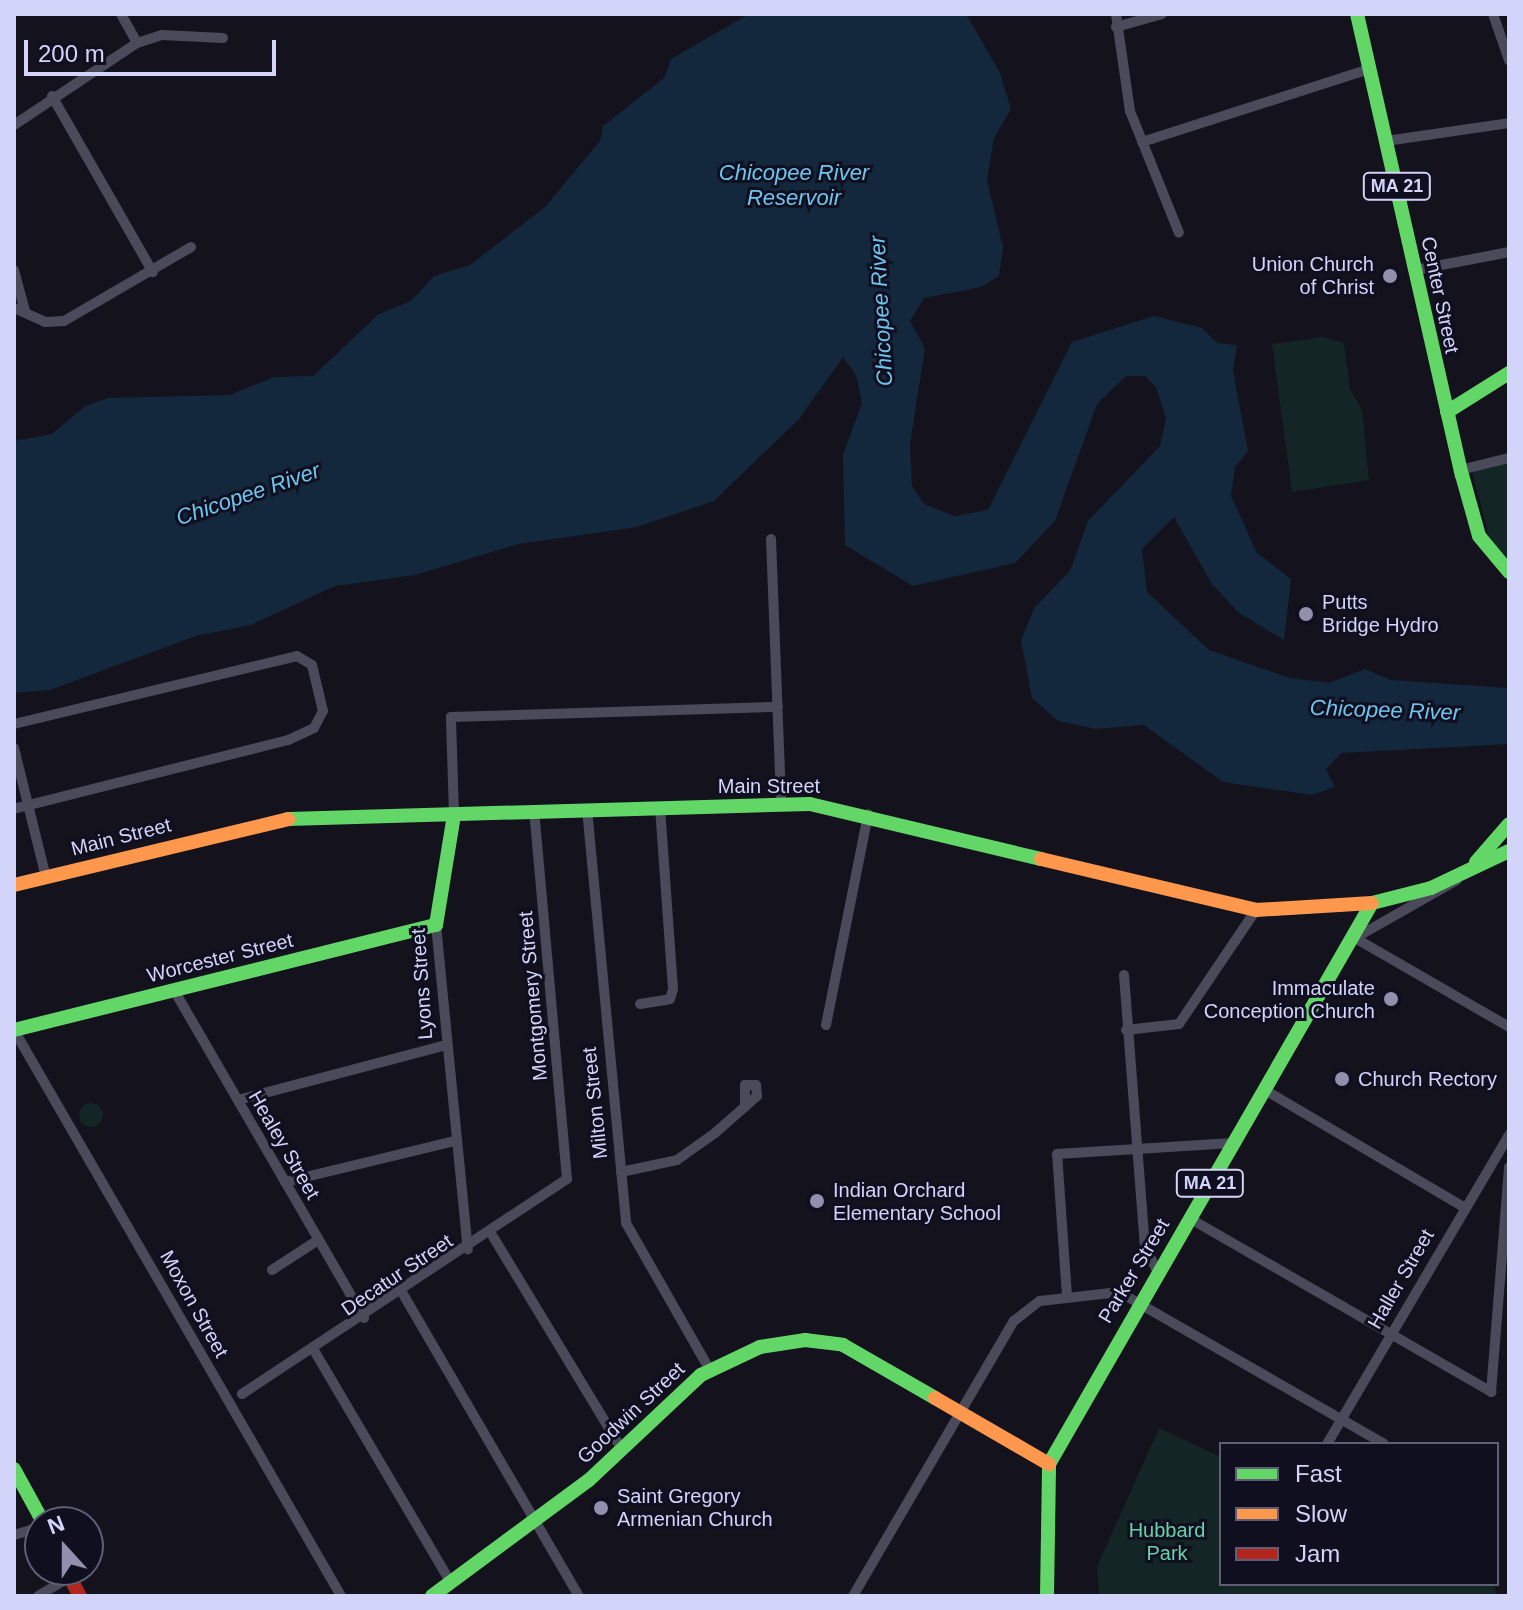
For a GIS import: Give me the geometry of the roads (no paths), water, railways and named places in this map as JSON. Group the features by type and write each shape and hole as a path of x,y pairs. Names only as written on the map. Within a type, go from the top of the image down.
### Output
{"main road":[{"name":"Center Street","path":"1357,14 1460,470 1479,536 1507,571"},
{"path":"1447,412 1509,373"},
{"name":"Main Street","path":"14,885 296,817 781,804 868,814 1256,910 1372,903 1462,875 1509,851"},
{"name":"Lyons Street","path":"436,925 454,815"},
{"path":"1462,875 1509,824"},
{"name":"Parker Street","path":"1047,1596 1049,1464 1189,1218 1355,938 1372,903"},
{"name":"Worcester Street","path":"14,1030 436,925"},
{"name":"Goodwin Street","path":"432,1596 622,1450 710,1370 760,1347 805,1340 843,1345 1049,1464"},
{"path":"14,1469 32,1506"}],"street":[{"path":"121,14 137,43"},
{"path":"1116,14 1124,89 1179,233"},
{"path":"1116,27 1162,14"},
{"path":"1493,14 1509,60"},
{"path":"14,125 52,96 137,43 173,35 223,38"},
{"path":"1142,142 1369,69"},
{"path":"52,96 153,272"},
{"path":"1386,141 1509,123"},
{"path":"14,270 20,309 64,321 153,272 191,247"},
{"path":"1415,270 1509,252"},
{"path":"1460,470 1509,458"},
{"path":"771,539 781,804"},
{"path":"14,724 304,657 317,682 319,722 258,749 14,809"},
{"name":"Lyons Street","path":"454,815 451,717 778,707"},
{"path":"14,748 46,877"},
{"path":"640,1004 670,999 673,989 660,808"},
{"name":"Milton Street","path":"587,809 621,1172 630,1237 710,1370"},
{"name":"Montgomery Street","path":"534,810 567,1180"},
{"path":"826,1025 868,814"},
{"path":"1355,938 1429,902 1462,875"},
{"path":"1126,1030 1179,1024 1256,910"},
{"name":"Lyons Street","path":"436,925 468,1249"},
{"path":"1355,938 1509,1027"},
{"path":"1124,975 1145,1247 1158,1272"},
{"name":"Healey Street","path":"174,990 364,1318"},
{"name":"Moxon Street","path":"14,1030 341,1596"},
{"path":"238,1100 446,1045"},
{"path":"1265,1090 1464,1207"},
{"path":"621,1172 670,1164 745,1107"},
{"name":"Haller Street","path":"1328,1442 1509,1135"},
{"path":"285,1182 455,1141"},
{"path":"1067,1296 1057,1154 1233,1143"},
{"path":"1189,1218 1491,1392 1506,1267 1509,1167"},
{"name":"Decatur Street","path":"242,1394 315,1352 492,1235 567,1180"},
{"path":"492,1235 622,1450"},
{"path":"272,1270 318,1240"},
{"path":"853,1596 1021,1312 1067,1296 1119,1292 1141,1302 1381,1442"},
{"path":"403,1294 579,1596"},
{"path":"315,1352 450,1581"}],"water":[{"name":"Chicopee River Reservoir","path":"749,14 966,14 1000,73 1011,109 994,138 987,180 1003,247 999,276 981,287 924,298 910,321 925,348 910,444 912,486 924,504 954,516 988,510 1072,342 1154,316 1202,328 1217,343 1237,345 1233,371 1248,451 1235,467 1231,496 1257,553 1291,579 1284,640 1239,613 1212,584 1174,517 1142,549 1147,592 1209,650 1290,678 1329,683 1365,669 1391,680 1509,688 1509,744 1341,753 1326,769 1335,787 1312,795 1223,782 1144,725 1096,729 1058,721 1032,698 1021,640 1035,607 1070,571 1088,521 1160,446 1166,418 1156,387 1145,376 1126,376 1097,404 1055,521 1015,563 913,586 845,545 843,455 862,403 856,375 843,357 799,419 714,501 637,527 518,544 415,575 335,586 251,625 196,636 50,690 14,693 14,441 52,434 85,406 108,398 230,395 274,377 313,376 379,314 411,301 434,276 470,265 545,207 600,141 603,126 664,78 671,59"}],"place":[{"name":"Union Church of Christ","path":"1390,276"},
{"name":"Putts Bridge Hydro","path":"1306,614"},
{"name":"Immaculate Conception Church","path":"1391,999"},
{"name":"Church Rectory","path":"1342,1079"},
{"name":"Indian Orchard Elementary School","path":"817,1201"},
{"name":"Saint Gregory Armenian Church","path":"601,1508"}],"water label":[{"name":"Chicopee River","path":"881,311"},
{"name":"Chicopee River","path":"248,494"},
{"name":"Chicopee River","path":"1385,710"}],"park label":[{"name":"Hubbard Park","path":"1167,1542"}]}
